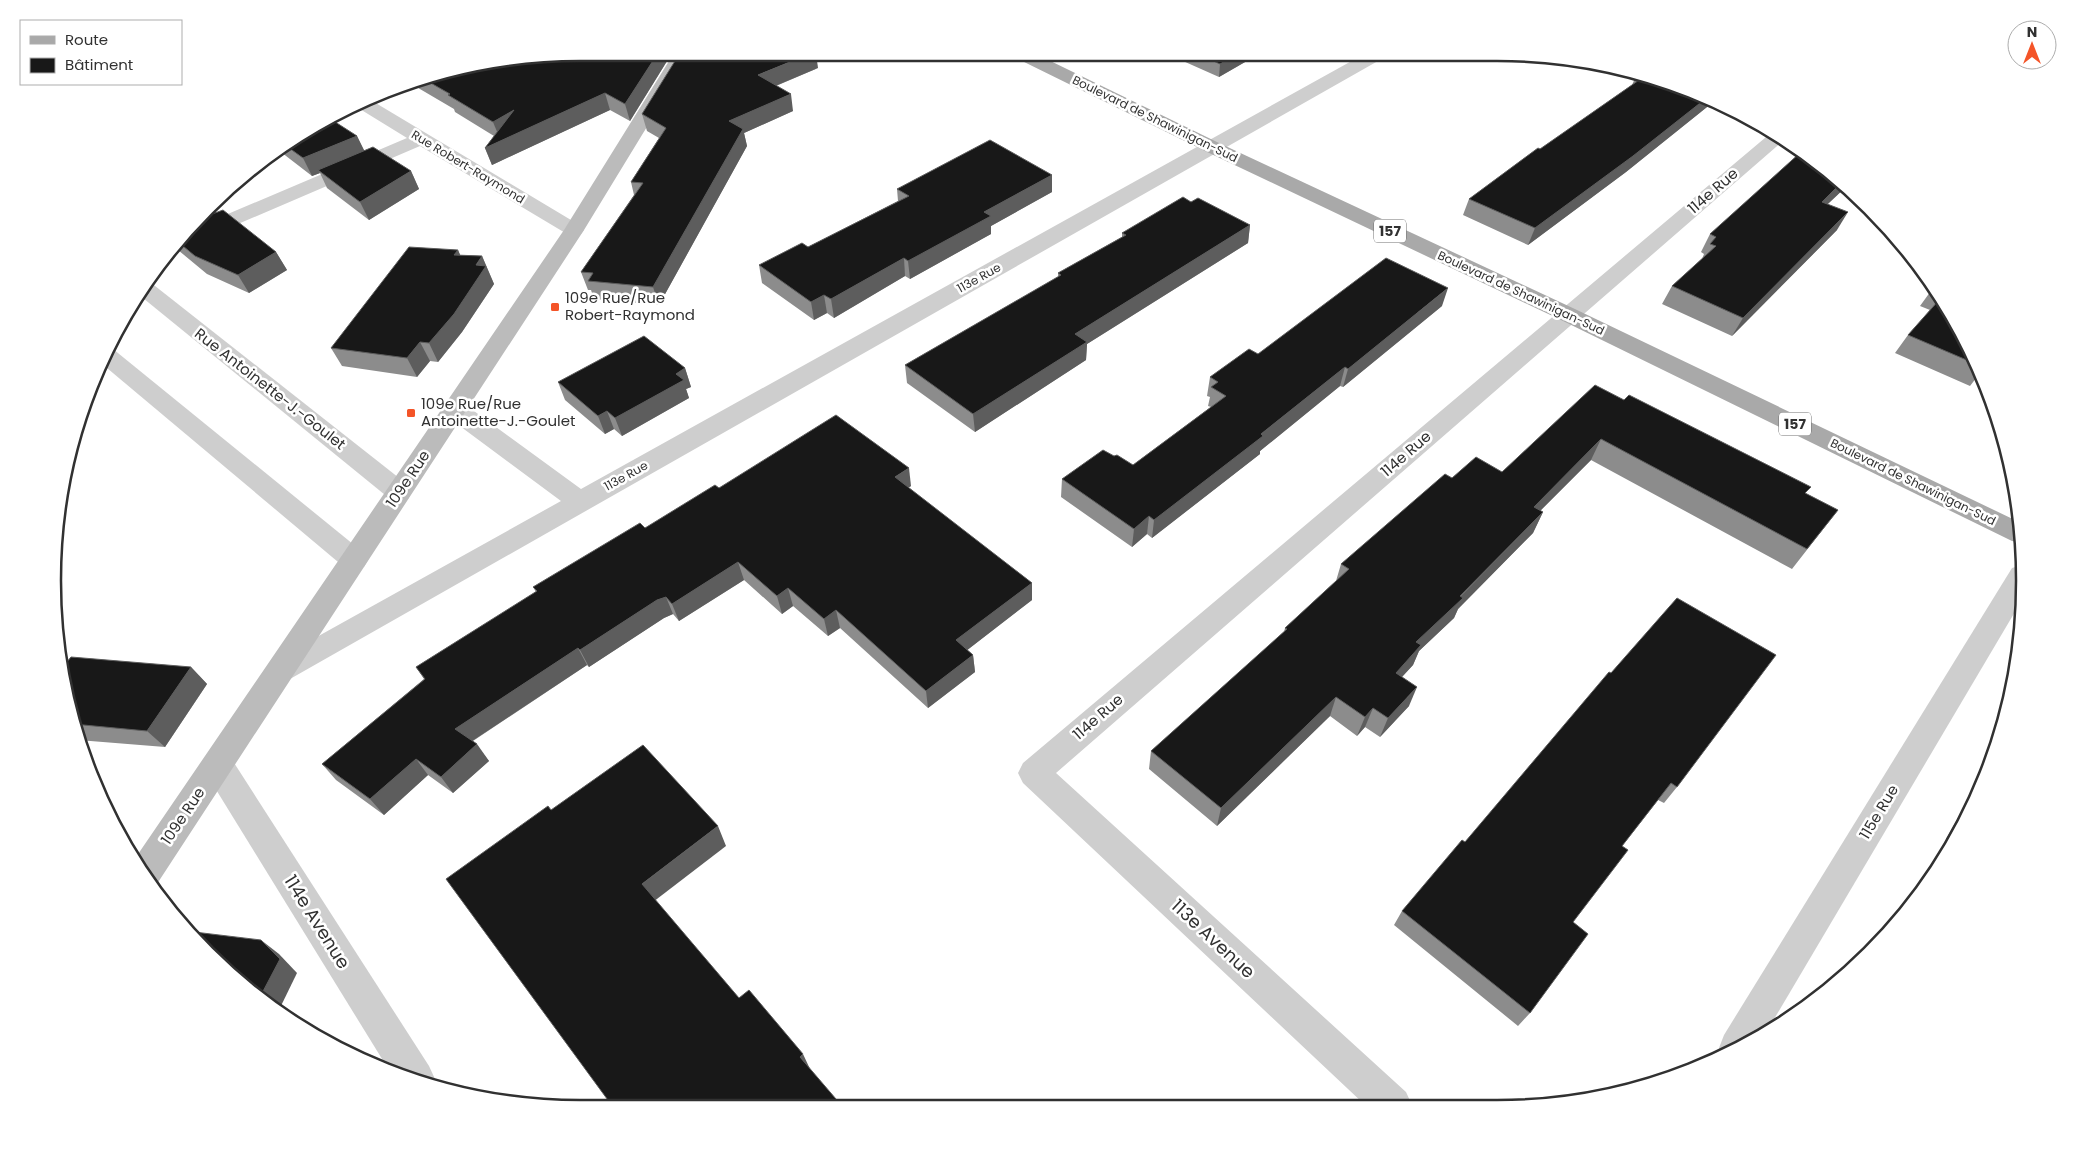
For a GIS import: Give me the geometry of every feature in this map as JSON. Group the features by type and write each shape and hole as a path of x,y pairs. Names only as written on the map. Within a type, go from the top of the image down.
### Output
{"main road":[{"name":"Boulevard de Shawinigan-Sud","path":"1036,61 1212,147 1569,315 2013,530"}],"street":[{"name":"109e Rue","path":"148,868 574,230 678,61"},
{"name":"113e Rue","path":"280,671 1212,147 1357,61"},
{"name":"Rue Robert-Raymond","path":"369,107 420,139 574,230"},
{"path":"191,237 420,139"},
{"name":"114e Rue","path":"1034,773 1772,141"},
{"name":"Rue Antoinette-J.-Goulet","path":"149,292 399,492"},
{"path":"112,359 354,560"},
{"path":"454,409 580,502"},
{"name":"115e Rue","path":"1743,1037 2016,586"},
{"name":"114e Avenue","path":"218,765 411,1071"},
{"name":"113e Avenue","path":"1034,773 1388,1100"}],"building":[{"path":"653,61 625,104 605,93 485,148 514,110 493,122 448,95 450,94 432,83 479,71 547,62"},
{"path":"675,61 792,61 758,75 791,94 729,121 743,129 653,287 588,281 593,273 581,272 643,183 631,182 666,128 642,114"},
{"path":"1213,61 1225,61 1220,64"},
{"path":"1638,81 1700,103 1633,156 1535,228 1469,199 1538,148 1540,149"},
{"path":"336,123 357,136 303,158 291,150"},
{"path":"990,140 1052,175 984,212 991,216 908,261 904,258 831,299 824,295 811,302 759,265 802,243 808,247 909,196 897,189"},
{"path":"373,147 411,171 360,202 318,170"},
{"path":"1796,157 1836,188 1822,202 1848,212 1743,318 1672,286 1716,246 1710,244 1716,237 1710,234"},
{"path":"1183,197 1191,202 1198,198 1250,225 1075,334 1087,342 973,414 905,365 1061,275 1058,273 1126,235 1122,233"},
{"path":"223,210 276,252 238,275 195,256 183,246 212,214"},
{"path":"409,247 458,250 454,255 482,256 476,265 486,266 454,314 429,343 420,342 407,358 331,348"},
{"path":"1386,258 1448,288 1348,369 1345,367 1261,434 1263,436 1154,520 1149,516 1134,529 1062,479 1103,450 1114,456 1117,455 1133,465 1226,396 1211,387 1218,382 1210,377 1249,349 1258,354"},
{"path":"1935,304 1966,360 1908,335"},
{"path":"644,336 685,368 676,374 684,380 615,418 607,411 598,416 558,382"},
{"path":"1595,385 1624,400 1629,395 1811,487 1805,493 1838,510 1807,549 1601,439 1534,507 1543,512 1460,596 1463,598 1416,642 1421,645 1396,673 1417,687 1388,718 1373,708 1365,717 1336,697 1221,808 1151,751 1287,629 1285,628 1349,569 1341,564 1445,474 1452,478 1476,457 1502,472"},
{"path":"836,415 909,468 895,477 1032,583 956,640 973,655 926,691 836,610 824,619 788,588 777,596 738,562 672,604 666,597 657,600 580,650 578,648 455,729 477,744 441,777 416,759 370,799 322,764 425,679 416,667 537,591 533,587 640,523 645,528 715,485 719,488"},
{"path":"1677,598 1776,655 1677,787 1671,783 1622,846 1628,850 1573,922 1588,934 1530,1013 1402,911 1462,840 1465,842 1609,672 1611,673"},
{"path":"71,657 191,667 147,731 82,725 71,682 68,661"},
{"path":"643,745 718,826 642,884 739,998 749,990 803,1054 800,1057 837,1100 608,1100 446,879 548,806 551,810"},
{"path":"199,933 261,940 280,959 263,991 238,971"}],"place":[{"name":"109e Rue/Rue Robert-Raymond","path":"555,307"},
{"name":"109e Rue/Rue Antoinette-J.-Goulet","path":"411,413"}]}
